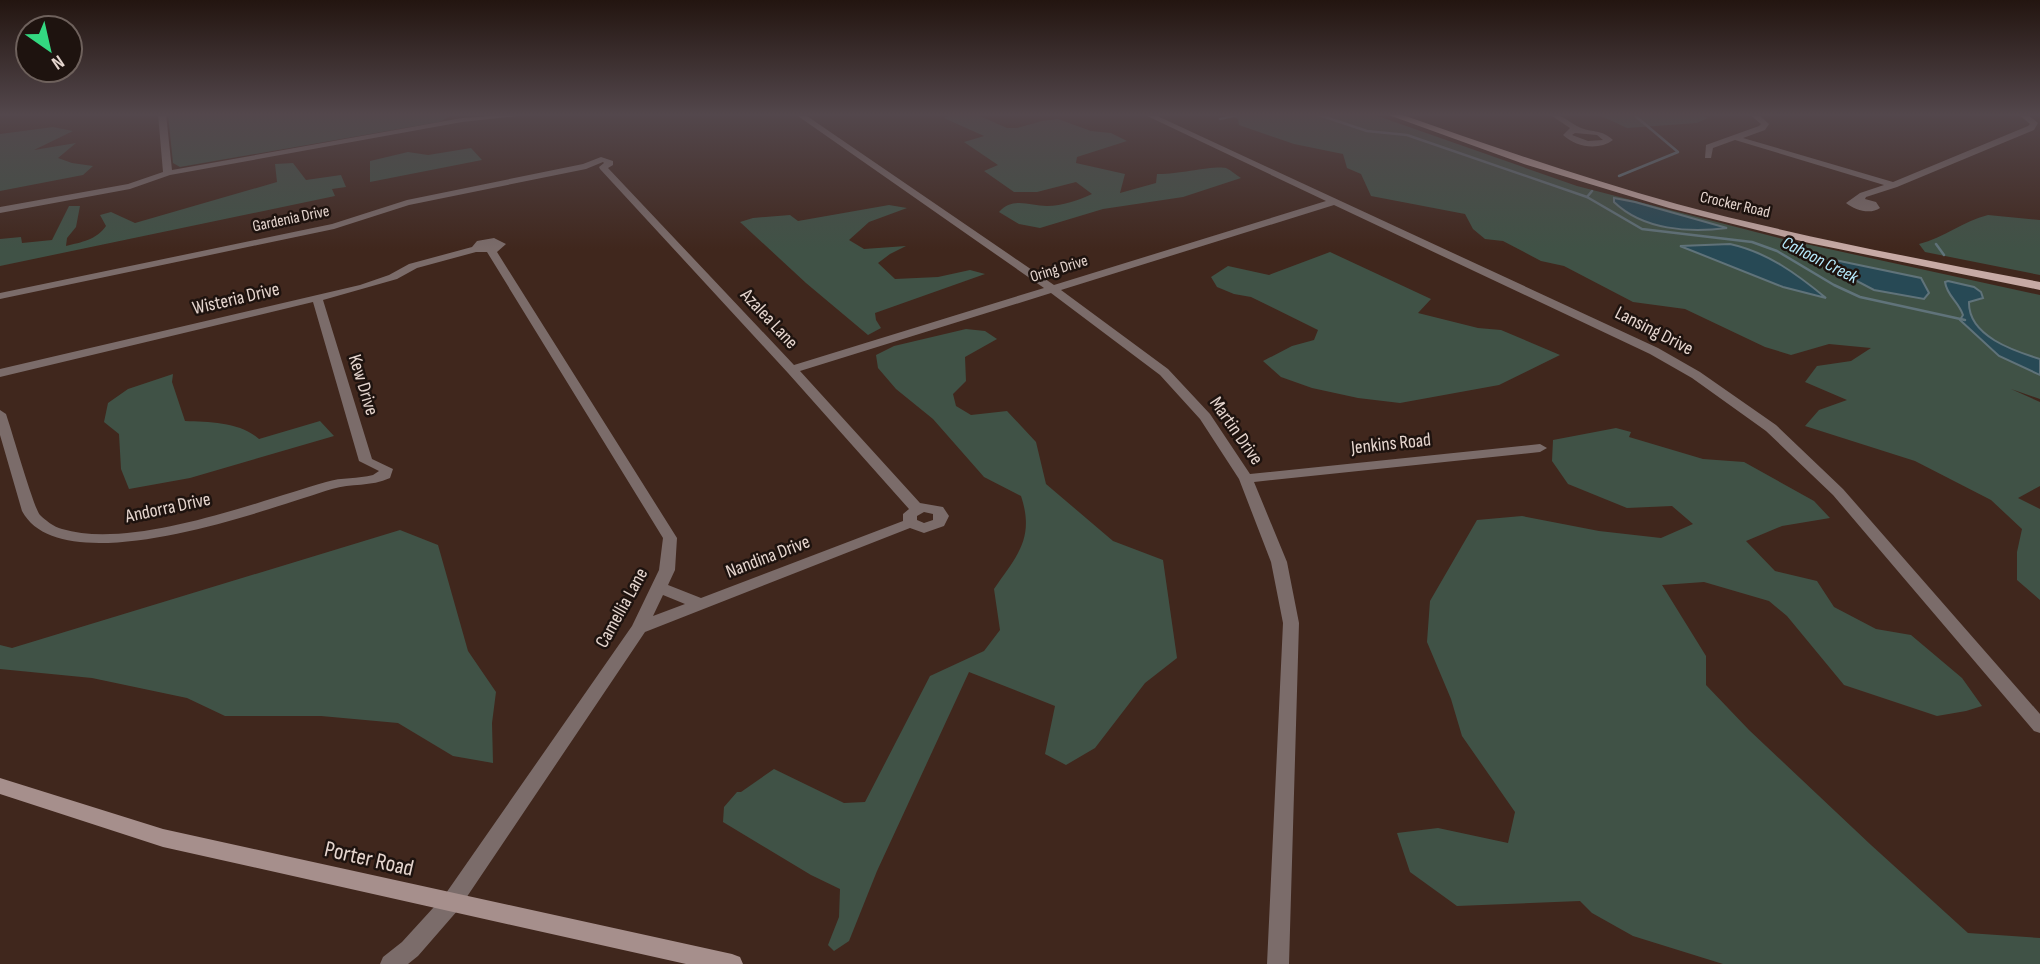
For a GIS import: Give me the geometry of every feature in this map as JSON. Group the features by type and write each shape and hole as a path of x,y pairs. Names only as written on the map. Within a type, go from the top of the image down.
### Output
{"main road":[{"name":"Crocker Road","path":"1519,159 1675,207 1820,241 2040,286"},
{"name":"Porter Road","path":"0,786 163,838 732,964"}],"street":[{"path":"167,159 168,173"},
{"path":"0,211 130,186 168,173 241,159"},
{"name":"Martin Drive","path":"864,159 1051,288 1164,372 1205,417 1246,479 1279,562 1291,623 1278,964"},
{"name":"Lansing Drive","path":"1245,159 1654,351 1696,375 1771,428 1845,499 2040,726"},
{"path":"1806,159 1894,186"},
{"path":"1858,200 1863,195 1894,186 1958,159"},
{"name":"Gardenia Drive","path":"0,296 334,226 407,203 586,166 591,162 604,163"},
{"name":"Azalea Lane","path":"604,163 792,370 913,516"},
{"name":"Oring Drive","path":"792,370 1337,201"},
{"name":"Wisteria Drive","path":"0,373 363,287 393,277 413,266 484,250"},
{"name":"Camellia Lane","path":"391,964 410,949 451,903 639,628 667,570 670,538 484,250"},
{"name":"Kew Drive","path":"317,298 366,461"},
{"name":"Andorra Drive","path":"0,414 32,516 56,535 93,539 137,537 194,525 338,483 376,480 385,475 386,470 366,461 338,483"},
{"name":"Jenkins Road","path":"1246,479 1540,448"},
{"name":"Nandina Drive","path":"639,628 913,516"},
{"path":"659,587 700,604"}],"green space":[{"path":"0,159 61,159 93,166 83,175 0,191"},
{"path":"173,159 226,159 180,167 173,163"},
{"path":"379,159 482,160 370,182 370,161"},
{"path":"989,159 1077,159 1076,163 1125,174 1120,193 1156,183 1157,174 1220,167 1241,178 1183,197 1103,209 1040,228 1019,224 999,212 1010,204 1053,206 1092,194 1076,182 1037,192 1014,192 984,171 998,165"},
{"path":"1344,159 1500,159 1577,186 1783,239 2040,295 2040,399 2011,389 2040,402 2040,486 2018,498 2040,509 2040,600 2017,580 2017,552 2022,529 1991,500 1915,461 1805,426 1819,410 1847,400 1805,382 1817,366 1851,361 1871,348 1829,344 1791,355 1765,347 1685,309 1633,302 1564,266 1541,261 1503,241 1485,239 1473,229 1465,214 1371,196 1361,174 1347,168"},
{"path":"293,163 306,180 341,175 346,187 332,189 335,196 0,266 0,239 21,237 22,243 52,240 69,206 80,206 76,227 67,238 66,246 88,240 102,231 106,226 100,215 111,212 135,223 277,182 275,164"},
{"path":"889,205 907,208 869,222 849,240 864,249 906,246 878,263 895,279 938,277 970,270 985,274 875,313 881,328 868,335 740,222 753,218 790,215 798,221"},
{"path":"1988,215 2040,220 2040,275 1925,252 1919,244"},
{"path":"1330,252 1431,299 1418,313 1478,328 1501,330 1560,355 1499,385 1400,403 1358,398 1312,388 1281,377 1263,361 1292,346 1314,340 1318,330 1251,297 1217,287 1211,277 1228,266 1269,275"},
{"path":"966,329 985,331 997,339 965,357 966,381 953,394 956,406 971,415 1007,411 1036,442 1046,484 1113,541 1163,560 1177,658 1145,683 1095,748 1066,765 1045,754 1055,706 969,672 877,871 849,941 834,951 828,945 839,917 840,889 811,875 723,822 724,807 737,792 741,792 774,769 844,803 865,802 930,676 984,651 1000,630 994,589 1016,556 1025,535 1025,511 1021,496 984,477 933,419 896,389 878,368 876,355 894,346"},
{"path":"173,374 172,382 185,421 234,426 259,439 320,421 334,436 190,478 129,489 121,469 119,434 104,422 108,403 128,389"},
{"path":"1616,428 1631,432 1629,437 1703,459 1744,462 1814,501 1830,518 1782,526 1746,541 1775,571 1817,581 1834,607 1876,629 1911,635 1962,678 1982,706 1937,716 1844,685 1787,616 1769,601 1704,582 1662,585 1706,656 1706,685 1749,730 1968,933 2040,938 2040,964 1723,964 1633,936 1592,913 1580,901 1457,906 1410,872 1397,833 1438,828 1508,843 1515,812 1462,736 1451,699 1427,642 1430,601 1477,520 1522,516 1599,531 1661,538 1693,524 1672,506 1627,508 1568,484 1552,461 1553,440"},
{"path":"400,530 438,545 468,651 496,692 492,723 493,763 453,756 398,723 321,716 225,716 187,698 92,678 0,669 0,645 12,648"}],"water":[{"path":"1614,198 1727,228 1697,230 1652,224 1626,211 1614,202"},
{"path":"1730,244 1757,252 1781,265 1826,298 1783,287 1680,246"},
{"path":"1830,259 1921,278 1929,293 1924,299 1874,290 1830,267"},
{"path":"1945,282 1974,287 1981,292 1983,298 1969,302 1976,324 1994,340 2040,359 2040,375 1999,356 1960,320 1963,315 1948,291"}],"waterway":[{"path":"1477,159 1587,197"},
{"name":"Cahoon Creek","path":"1619,176 1661,159"},
{"name":"Cahoon Creek","path":"1587,197 1592,191"},
{"name":"Cahoon Creek","path":"1587,197 1642,229 1752,242 1777,251 1834,285 1860,297 1965,320"},
{"path":"1936,244 1944,255"}]}
